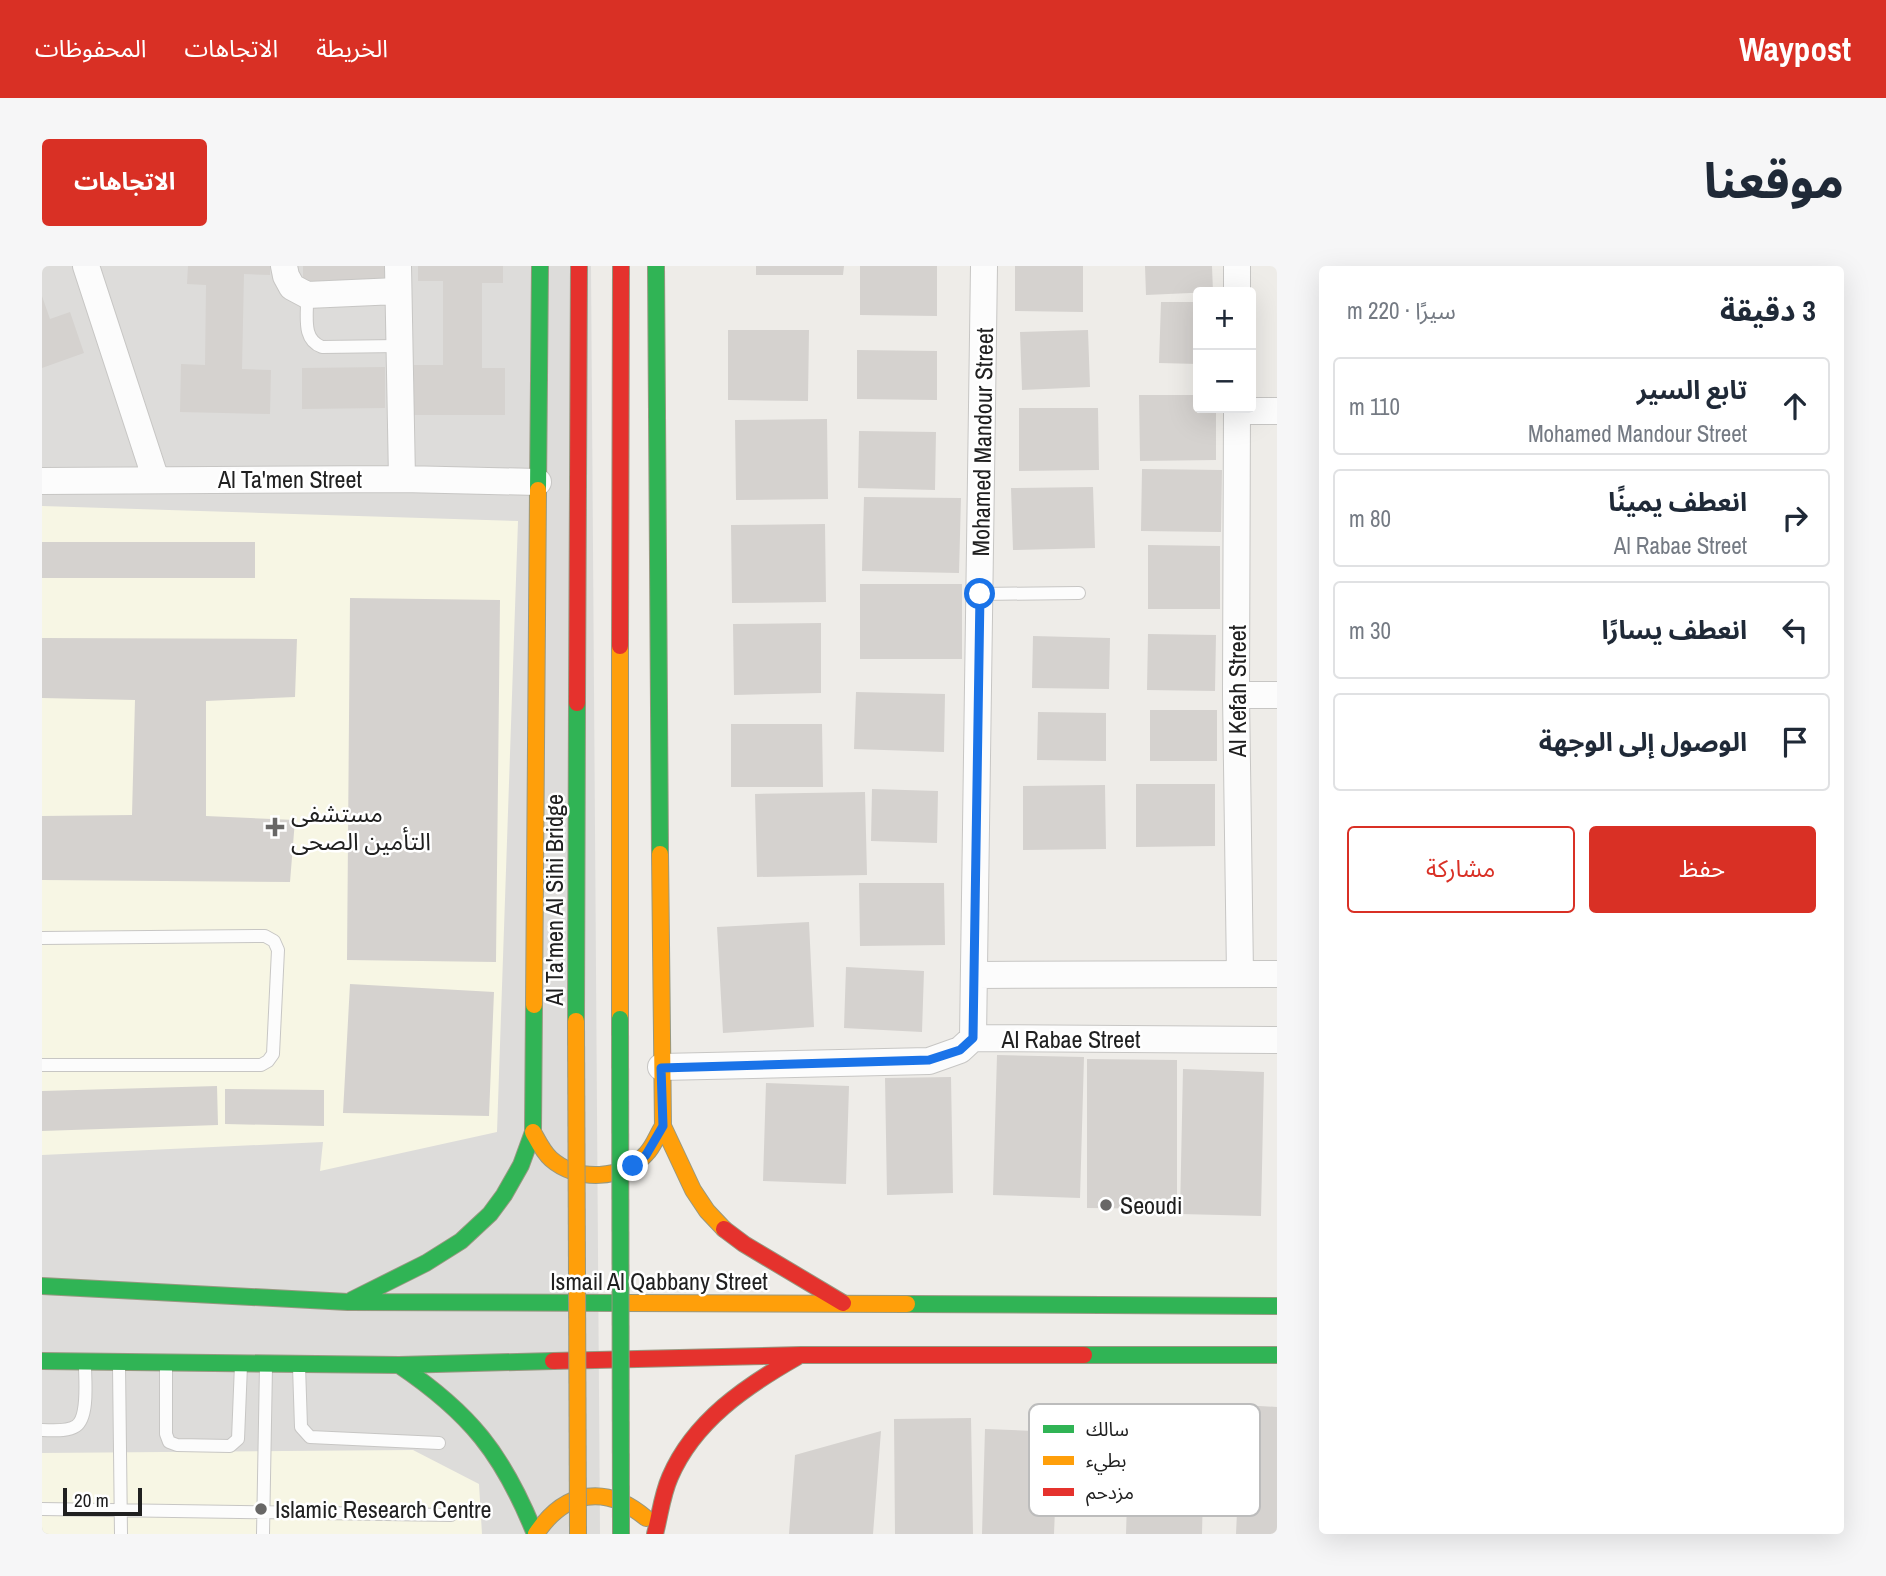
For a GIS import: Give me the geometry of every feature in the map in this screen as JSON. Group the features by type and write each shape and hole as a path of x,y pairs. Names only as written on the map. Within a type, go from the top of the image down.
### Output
{"main road":[{"path":"348,1303 437,1255 461,1240 489,1215 508,1190 533,1132 540,266"},
{"name":"Al Ta'men Al Sihi Bridge","path":"578,1534 576,1021 579,266"},
{"path":"621,266 621,1534"},
{"path":"656,266 663,1126 693,1190 724,1229 744,1244 844,1304"},
{"path":"533,1132 541,1147 559,1164 583,1174 600,1175 633,1166 646,1155 663,1126"},
{"name":"Ismail Al Qabbany Street","path":"42,1286 348,1303 1277,1306"},
{"path":"42,1361 399,1365 801,1355 1277,1354"},
{"path":"655,1534 671,1475 700,1429 740,1392 801,1355"},
{"path":"399,1365 431,1385 459,1409 484,1436 506,1467 523,1500 535,1534"},
{"path":"535,1534 541,1523 562,1504 574,1498 602,1495 639,1511 655,1534"}],"street":[{"path":"86,266 156,480"},
{"path":"284,266 292,287 307,295 398,279 402,479"},
{"name":"Mohamed Mandour Street","path":"973,1038 976,975 984,266"},
{"path":"1237,266 1237,287"},
{"path":"1256,410 1277,411"},
{"name":"Al Kefah Street","path":"1237,413 1236,695 1240,974"},
{"name":"Al Ta'men Street","path":"42,481 402,479 538,482"},
{"path":"1236,695 1277,695"},
{"path":"976,975 1277,974"},
{"name":"Al Rabae Street","path":"661,1068 929,1060 960,1050 973,1038 1277,1040"}],"lane":[{"path":"307,295 308,336 313,344 323,347 398,346"},
{"path":"980,594 1079,593"},
{"path":"42,938 265,936 274,941 278,950 273,1054 261,1065 42,1065"},
{"path":"42,1430 66,1430 76,1426 83,1418 85,1362"},
{"path":"119,1362 121,1534"},
{"path":"166,1362 166,1434 169,1441 177,1445 230,1446 238,1438 241,1362"},
{"path":"263,1534 266,1362"},
{"path":"299,1363 301,1427 310,1437 439,1443"},
{"path":"42,1509 451,1515"}],"shaded area":[{"path":"42,266 591,266 600,1534 42,1534"},
{"name":"مستشفى التأمين الصحى","path":"42,506 518,521 497,1132 320,1171 323,1142 42,1155"},
{"name":"Islamic Research Centre","path":"413,1450 479,1484 482,1534 42,1534 42,1453"}],"building":[{"path":"188,266 270,266 270,275 244,274 242,369 271,370 270,414 180,412 181,364 205,365 206,285 187,284"},
{"path":"303,266 387,266 387,282 303,281"},
{"path":"418,266 503,266 503,283 482,283 482,368 505,368 505,415 414,415 414,365 443,365 443,281 418,281"},
{"path":"756,266 844,266 843,275 756,275"},
{"path":"860,266 937,266 937,316 860,315"},
{"path":"1015,266 1083,266 1083,312 1015,311"},
{"path":"1145,266 1212,266 1213,287 1193,287 1193,293 1146,295"},
{"path":"42,296 50,319 70,312 84,353 42,368"},
{"path":"1161,302 1193,302 1193,364 1159,363"},
{"path":"728,330 809,330 808,401 728,400"},
{"path":"1088,330 1090,387 1022,390 1020,332"},
{"path":"857,350 937,351 937,400 857,399"},
{"path":"385,367 385,408 302,409 302,368"},
{"path":"1139,395 1193,395 1193,413 1216,413 1216,460 1140,461"},
{"path":"1019,408 1098,408 1099,470 1019,471"},
{"path":"827,419 828,499 736,500 735,420"},
{"path":"859,431 936,432 935,490 858,488"},
{"path":"1142,469 1222,470 1221,532 1141,531"},
{"path":"1093,487 1095,548 1013,550 1011,488"},
{"path":"864,497 961,498 959,573 862,571"},
{"path":"825,524 826,602 732,603 731,525"},
{"path":"42,542 255,542 255,578 42,578"},
{"path":"1148,545 1220,546 1220,609 1148,609"},
{"path":"860,584 962,584 962,659 860,659"},
{"path":"350,598 500,600 496,962 347,960"},
{"path":"821,623 821,693 734,695 733,624"},
{"path":"1148,634 1216,635 1215,691 1147,690"},
{"path":"1033,636 1110,638 1109,689 1032,688"},
{"path":"42,638 297,639 295,697 206,701 206,816 295,820 290,882 42,880 42,816 132,815 135,700 42,698"},
{"path":"856,692 945,694 944,752 854,749"},
{"path":"1150,710 1217,710 1217,761 1150,761"},
{"path":"1038,712 1106,713 1106,761 1037,760"},
{"path":"731,724 822,724 823,787 731,787"},
{"path":"1136,784 1215,784 1215,846 1136,847"},
{"path":"1105,785 1106,849 1023,850 1023,786"},
{"path":"872,789 938,791 937,843 871,841"},
{"path":"865,792 867,875 757,877 755,794"},
{"path":"859,883 944,883 945,945 860,946"},
{"path":"809,922 814,1027 723,1033 717,927"},
{"path":"846,967 924,971 922,1032 844,1028"},
{"path":"350,984 494,992 489,1116 343,1113"},
{"path":"997,1055 1084,1057 1080,1198 993,1195"},
{"path":"1087,1059 1177,1060 1177,1209 1087,1208"},
{"path":"1183,1069 1264,1072 1261,1216 1180,1214"},
{"path":"951,1077 953,1193 887,1195 885,1078"},
{"path":"766,1083 849,1086 846,1184 763,1181"},
{"path":"217,1086 218,1125 42,1131 42,1091"},
{"path":"225,1089 324,1090 324,1126 225,1124"},
{"path":"1260,1406 1277,1407 1277,1534 1236,1534 1237,1516 1260,1516"},
{"path":"971,1418 973,1534 895,1534 894,1419"},
{"path":"985,1429 1029,1431 1029,1516 1055,1516 1054,1534 982,1534"},
{"path":"881,1431 873,1534 789,1534 795,1455"},
{"path":"1127,1516 1202,1516 1202,1534 1126,1534"}],"traffic: fast":[{"path":"538,490 540,266"},
{"path":"656,266 660,854"},
{"path":"576,1021 577,703"},
{"path":"352,1300 426,1263 461,1241 490,1214 504,1195 521,1165 533,1132 534,1005"},
{"path":"620,1019 621,1534"},
{"path":"42,1286 348,1302 622,1303"},
{"path":"907,1304 1277,1306"},
{"path":"1084,1355 1277,1355"},
{"path":"42,1361 399,1365 553,1361"},
{"path":"399,1365 446,1400 482,1438 510,1481 535,1534"}],"traffic: slow":[{"path":"534,1005 538,490"},
{"path":"620,646 620,1019"},
{"path":"660,854 663,1126 693,1190 707,1211 724,1229"},
{"path":"576,1021 578,1534"},
{"path":"533,1132 551,1159 574,1172 600,1175 613,1173 636,1163 649,1151 663,1126"},
{"path":"622,1303 907,1304"},
{"path":"536,1534 560,1508 587,1497 616,1500 646,1518"}],"traffic: jam":[{"path":"577,703 579,266"},
{"path":"620,646 621,266"},
{"path":"724,1229 744,1244 843,1303"},
{"path":"553,1361 801,1355 1084,1355"},
{"path":"655,1534 667,1484 680,1457 693,1439 723,1407 759,1380 797,1357"}],"place":[{"name":"مستشفى التأمين الصحى","path":"275,827"},
{"name":"Seoudi","path":"1106,1205"},
{"name":"Islamic Research Centre","path":"261,1509"}],"route":[{"path":"633,1166 646,1155 663,1126 661,1068 929,1060 960,1050 973,1038 980,594"}]}
